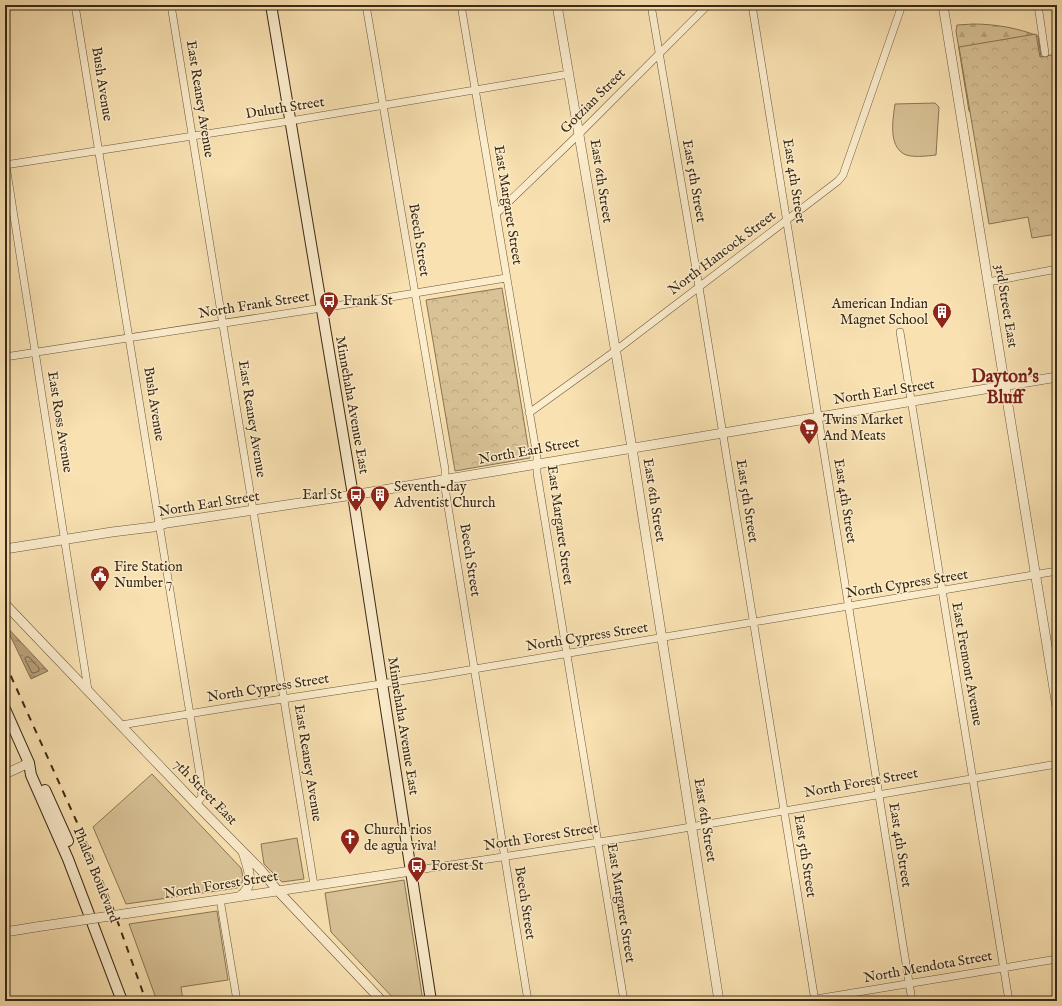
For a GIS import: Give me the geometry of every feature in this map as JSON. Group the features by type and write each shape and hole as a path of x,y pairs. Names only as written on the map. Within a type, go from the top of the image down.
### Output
{"main road":[{"name":"Minnehaha Avenue East","path":"271,5 354,495 431,1001"},
{"name":"Phalen Boulevard","path":"5,709 29,763 31,775 68,859 122,1001"},
{"name":"Phalen Boulevard","path":"29,763 37,772 58,818 129,1001"}],"street":[{"name":"Bush Avenue","path":"75,5 130,338 202,797 196,804"},
{"name":"East Reaney Avenue","path":"171,5 224,323 314,885"},
{"name":"Beech Street","path":"366,5 445,469 444,480 528,1001"},
{"name":"East Margaret Street","path":"461,5 537,458 537,473 624,1001"},
{"name":"East 6th Street","path":"557,5 632,448 719,1001"},
{"name":"East 5th Street","path":"650,5 699,287 815,1000"},
{"name":"Gotzian Street","path":"496,214 579,134 658,53 708,5"},
{"name":"East 4th Street","path":"752,5 912,1001"},
{"name":"North Hancock Street","path":"529,413 699,287 838,181 843,175 902,5"},
{"name":"3rd Street East","path":"943,5 1057,707"},
{"path":"1038,5 1045,53"},
{"name":"Duluth Street","path":"5,163 290,121 569,74"},
{"name":"East Ross Avenue","path":"5,163 66,540 88,690"},
{"path":"988,282 1057,269"},
{"name":"North Frank Street","path":"5,357 506,278"},
{"name":"East Fremont Avenue","path":"900,332 1009,1001"},
{"name":"North Earl Street","path":"5,549 354,495 722,433 911,403 1057,377"},
{"name":"North Cypress Street","path":"121,725 754,623 1057,571"},
{"name":"7th Street East","path":"5,604 196,804 243,851 278,891 382,1001"},
{"path":"5,774 29,763"},
{"name":"North Forest Street","path":"5,932 598,842 1057,764"},
{"path":"240,896 247,889 250,881 250,875 243,851"},
{"path":"220,899 237,1001"},
{"name":"North Mendota Street","path":"804,1001 1057,959"}],"green space":[{"path":"973,24 1006,27 1038,36 1042,64 973,115 969,111 956,31 957,25"},
{"path":"1036,34 1040,57 1057,54 1057,234 1032,238 1028,217 989,224 959,47"},
{"path":"935,103 939,107 936,155 915,156 904,154 899,150 894,138 893,124 895,104"},
{"path":"502,288 530,458 455,471 426,300"},
{"path":"152,774 241,868 243,877 240,886 237,888 126,904 93,827"},
{"path":"297,838 304,879 282,882 264,864 261,844"},
{"path":"404,880 423,1001 396,1001 331,932 325,893"},
{"path":"217,911 228,980 181,987 183,1001 157,1001 129,924"}],"water":[{"path":"5,625 48,671 31,679"}],"railway":[{"path":"5,663 89,849 112,906 146,1001"}],"place":[{"name":"Frank St","path":"329,318"},
{"name":"American Indian Magnet School","path":"942,329"},
{"name":"Twins Market And Meats","path":"809,445"},
{"name":"Earl St","path":"356,512"},
{"name":"Seventh-day Adventist Church","path":"380,512"},
{"name":"Fire Station Number 7","path":"100,592"},
{"name":"Church rios de agua viva!","path":"350,855"},
{"name":"Forest St","path":"417,883"}],"district":[{"name":"Dayton's Bluff","path":"1005,387"}]}
